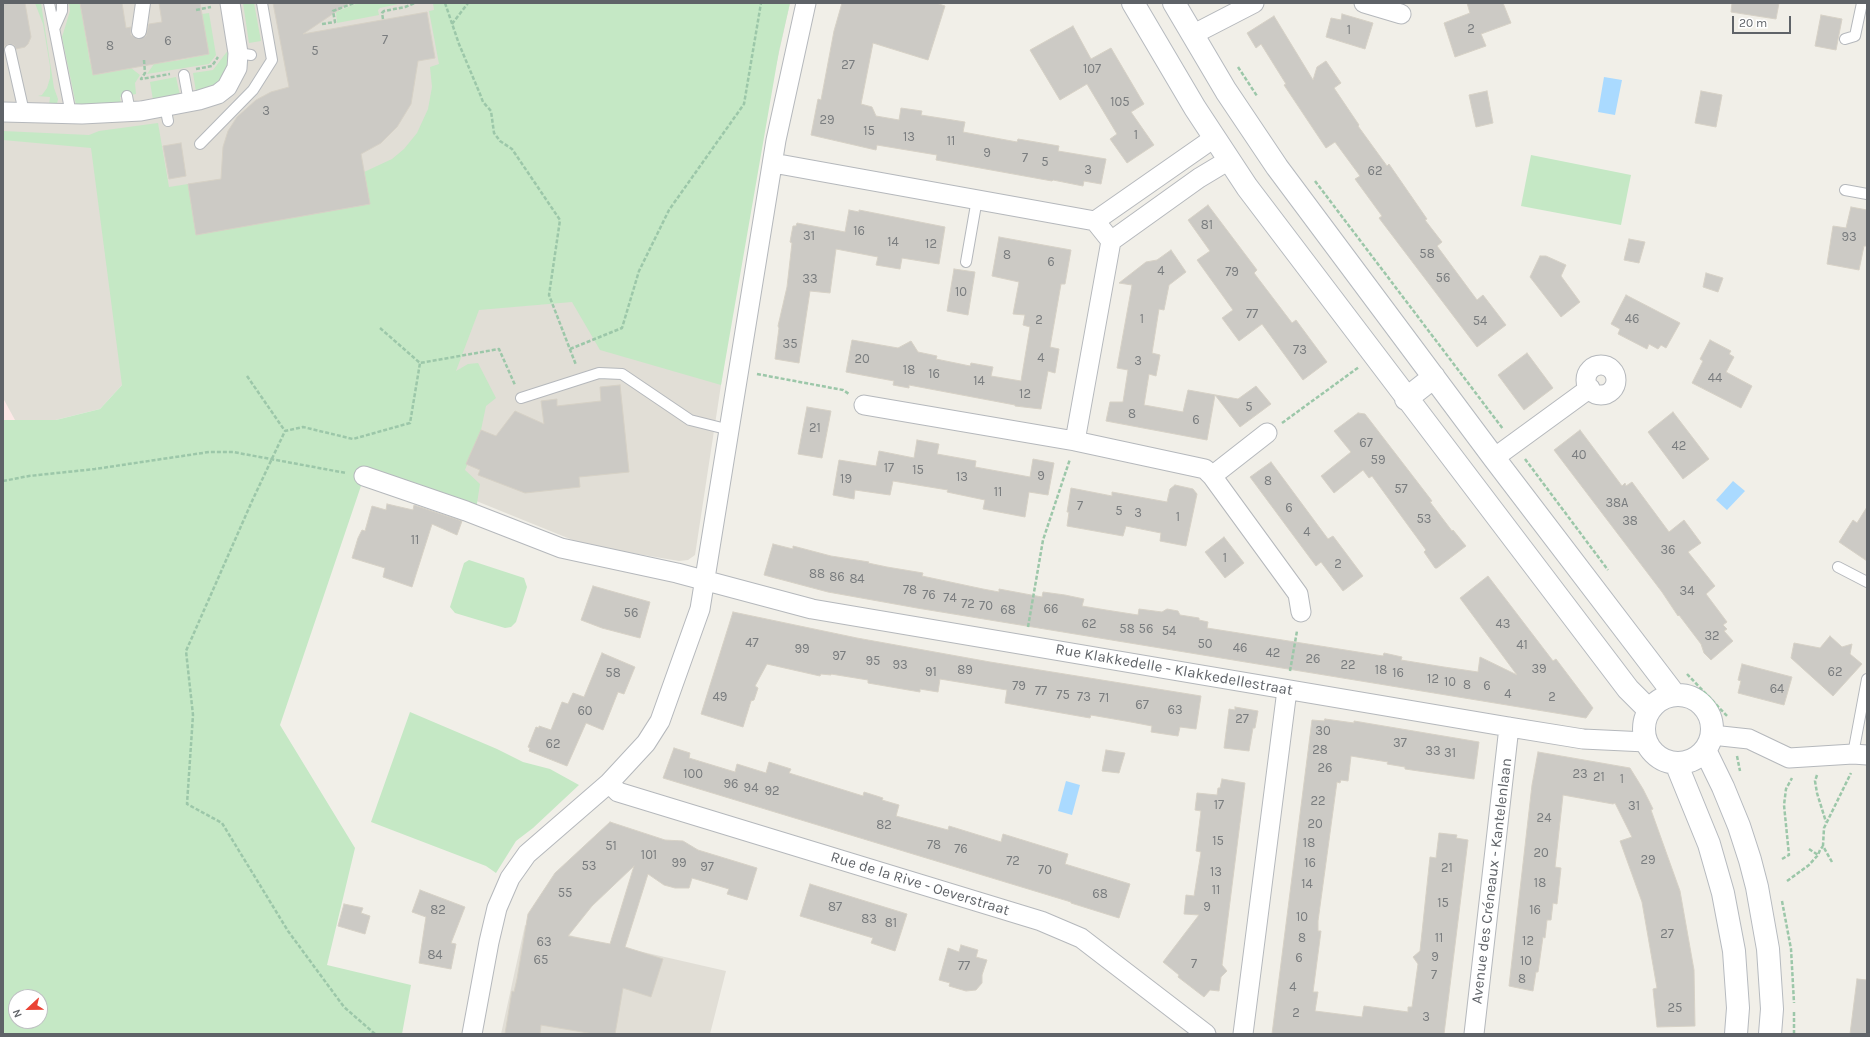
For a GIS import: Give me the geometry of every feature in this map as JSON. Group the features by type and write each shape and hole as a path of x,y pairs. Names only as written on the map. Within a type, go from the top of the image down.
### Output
{"main road":[{"path":"1133,3 1214,138 1247,187 1406,399 1628,689 1649,710"},
{"path":"1174,3 1226,91 1277,167 1494,458 1674,694"},
{"path":"1406,399 1434,377"},
{"path":"1708,742 1693,759 1676,763 1659,758 1651,751 1646,742 1644,724 1649,710 1661,698 1674,694 1684,695 1693,698 1701,704 1707,711 1711,720 1708,742 1723,787 1739,826 1757,887 1768,949 1772,1009 1770,1034"},
{"path":"1676,763 1709,844 1723,893 1734,952 1738,1008 1736,1034"}],"street":[{"path":"139,31 142,3"},
{"path":"472,1034 489,942 497,908 510,878 527,854 609,783 646,743 660,721 700,609 773,163 806,3"},
{"path":"1192,35 1254,3"},
{"path":"1364,3 1401,14"},
{"path":"3,112 22,104 71,114 129,104 166,114 189,102 212,97 227,87 245,54 220,5"},
{"path":"1095,221 1214,138"},
{"path":"1075,442 1111,241 1199,178 1229,160"},
{"path":"773,163 1095,221 1111,241"},
{"path":"1494,458 1590,388"},
{"path":"864,405 1075,442 1205,469 1212,476 1298,594 1301,612"},
{"path":"1212,476 1267,433"},
{"name":"Rue Klakkedelle - Klakkedellestraat","path":"364,476 466,511 561,548 678,573 812,609 1583,739 1646,742"},
{"path":"1243,1034 1287,690"},
{"name":"Avenue des Créneaux - Kantelenlaan","path":"1474,1034 1509,727"},
{"path":"1708,742 1735,737 1749,739 1789,758 1857,760"},
{"name":"Rue de la Rive - Oeverstraat","path":"609,783 618,792 1041,921 1081,938 1206,1034"}],"lane":[{"path":"49,3 71,114"},
{"path":"54,29 62,11 62,3"},
{"path":"200,144 253,90 272,60 262,3"},
{"path":"1845,39 1855,36 1862,3"},
{"path":"11,55 22,104"},
{"path":"184,75 189,102"},
{"path":"1845,190 1867,194"},
{"path":"966,262 977,199"},
{"path":"521,398 599,374 622,374 690,420 730,430"},
{"path":"1838,567 1867,582"},
{"path":"1857,760 1867,679"}],"path":[{"path":"322,24 335,22 333,11 354,3"},
{"path":"383,19 382,13 384,11 405,7 415,3"},
{"path":"445,3 483,102 491,111 494,133 500,141 512,149 560,220 549,295 581,379"},
{"path":"452,24 468,3"},
{"path":"570,349 622,328 639,271 669,210 744,104 761,3"},
{"path":"196,10 220,5"},
{"path":"212,66 220,55"},
{"path":"1234,61 1260,100"},
{"path":"137,84 141,79"},
{"path":"1315,179 1611,574"},
{"path":"380,328 420,362 499,349 521,398"},
{"path":"1267,433 1374,356"},
{"path":"285,431 303,427 353,439 410,423 420,362"},
{"path":"738,371 843,390 864,405"},
{"path":"247,376 285,431"},
{"path":"285,431 186,651 193,715 187,804 222,823 288,932 344,1006 375,1034"},
{"path":"1026,645 1043,540 1075,442"},
{"path":"3,481 29,476 95,469 209,452 233,452 272,458 364,476"},
{"path":"1287,690 1301,612"},
{"path":"1684,670 1731,721 1734,727 1735,737"},
{"path":"1787,881 1818,855 1823,846 1824,828 1826,822 1857,760"},
{"path":"1819,770 1815,781 1826,822"},
{"path":"1782,859 1789,855 1784,805 1786,789 1794,775"},
{"path":"1823,846 1832,862"},
{"path":"1809,850 1818,855"}],"shaded area":[{"path":"3,3 790,3 756,156 695,555 688,560 679,561 585,545 422,479 122,385 100,409 56,420 3,420"},
{"path":"3,398 15,420 3,420"},
{"path":"525,925 726,971 710,1034 501,1034"}],"green space":[{"path":"35,3 41,3 54,88 58,99 57,104 49,106 50,97 38,96 42,95 47,88 50,78 50,66 43,24"},
{"path":"69,3 80,3 90,63 101,74 131,68 140,75 135,83 136,94 120,97 121,104 76,105 62,37 70,11"},
{"path":"243,3 254,3 261,41 249,43"},
{"path":"358,3 403,3 380,8 378,10 379,15 337,23 336,12"},
{"path":"433,3 790,3 779,51 721,385 600,350 572,302 479,310 456,371 468,364 478,363 496,398 486,406 481,430 465,470 480,484 476,510 364,477 280,725 355,848 327,965 411,985 402,1034 3,1034 3,420 56,420 100,409 122,385 91,148 3,140 3,131 89,135 99,131 158,123 169,187 188,184 196,234 370,204 364,172 392,159 404,149 417,133 428,109 432,87 430,67 439,64 429,11 434,10"},
{"path":"209,13 216,55 209,64 147,74 154,64 209,54 202,14"},
{"path":"229,49 229,65 220,81 213,87 196,92 193,73 213,70"},
{"path":"176,77 180,95 153,100 150,82"},
{"path":"1531,155 1631,175 1621,225 1521,206"},
{"path":"469,560 524,578 527,587 516,622 511,627 505,628 455,613 450,607 464,563"},
{"path":"410,712 497,749 523,762 550,769 579,785 533,828 516,841 496,873 486,866 371,822"}],"water":[{"path":"1604,77 1622,80 1615,115 1598,112"},
{"path":"1733,481 1745,491 1727,510 1716,500"},
{"path":"1066,781 1080,785 1072,815 1058,811"}],"building":[{"path":"3,3 25,3 31,37 25,47 16,49 14,45 9,44 5,46 3,51"},
{"path":"80,3 122,3 126,28 131,27 131,35 138,39 146,36 149,24 162,22 159,3 200,3 209,54 93,75"},
{"path":"273,3 349,3 303,34 427,12 435,58 418,61 411,104 397,127 381,143 361,154 370,204 196,235 188,184 221,179 223,147 228,131 237,117 256,100 271,92 289,87"},
{"path":"842,3 936,3 945,6 928,60 873,43 861,104 872,107 876,116 899,120 901,108 922,111 921,115 965,122 963,132 1017,142 1018,139 1059,146 1058,151 1106,159 1101,184 1084,181 1083,186 1052,181 936,160 937,155 877,145 876,150 811,135 818,99 821,100 834,31"},
{"path":"1467,3 1503,3 1511,23 1481,34 1486,46 1455,57 1444,23 1470,13"},
{"path":"1732,3 1779,3 1776,19 1731,12"},
{"path":"1342,14 1373,23 1365,49 1326,37 1331,18 1341,20"},
{"path":"1821,15 1842,19 1836,50 1815,46"},
{"path":"1274,16 1313,80 1317,67 1326,61 1341,83 1334,88 1359,125 1358,126 1387,166 1389,164 1427,219 1425,220 1442,242 1437,246 1477,300 1483,295 1506,325 1477,347 1379,218 1382,216 1355,179 1360,176 1335,142 1326,148 1284,85 1286,84 1261,44 1256,48 1247,33"},
{"path":"1073,26 1091,59 1111,48 1144,104 1131,112 1154,145 1127,163 1110,139 1117,134 1087,84 1060,100 1030,50"},
{"path":"1487,91 1493,123 1476,127 1469,95"},
{"path":"1701,91 1722,95 1716,127 1695,123"},
{"path":"181,143 186,176 169,179 163,146"},
{"path":"1208,205 1257,270 1254,273 1292,323 1296,320 1327,362 1303,380 1262,324 1239,341 1222,318 1233,310 1197,260 1210,251 1188,220"},
{"path":"1851,207 1867,210 1867,246 1864,246 1859,270 1827,264 1833,226 1846,228"},
{"path":"849,210 859,212 859,210 945,227 939,264 902,258 900,269 876,265 878,257 836,249 830,293 810,291 799,363 775,359 778,326 787,287 792,243 790,242 793,226 796,226 797,223 845,232"},
{"path":"999,237 1071,250 1065,284 1061,284 1050,347 1059,349 1055,373 1048,371 1041,409 1015,406 909,385 909,388 893,385 894,381 846,372 852,340 898,348 911,341 918,352 937,356 936,359 970,366 971,363 993,367 991,376 1021,381 1030,327 1023,325 1025,315 1013,314 1019,282 992,276"},
{"path":"1629,239 1645,242 1639,263 1624,260"},
{"path":"1171,250 1186,272 1169,285 1164,310 1159,309 1152,353 1160,355 1156,376 1149,374 1144,405 1183,412 1188,390 1238,399 1256,386 1271,404 1240,427 1215,395 1207,440 1106,421 1110,402 1123,402 1128,370 1117,368 1132,285 1119,283 1146,262 1157,260"},
{"path":"1540,256 1546,256 1566,265 1561,276 1580,302 1561,317 1530,277"},
{"path":"954,269 975,272 968,315 947,311"},
{"path":"1706,273 1723,278 1718,292 1703,287"},
{"path":"1626,295 1680,323 1666,348 1661,345 1658,349 1649,344 1647,349 1618,334 1620,329 1611,324"},
{"path":"1710,340 1731,351 1729,354 1734,357 1726,372 1752,386 1741,408 1692,383 1703,361 1700,359"},
{"path":"1527,353 1553,388 1524,410 1498,375"},
{"path":"620,385 629,472 579,477 580,487 525,493 478,475 480,470 466,464 481,430 496,436 515,411 544,424 541,401 557,399 557,406 601,401 600,387"},
{"path":"807,407 831,411 822,458 798,454"},
{"path":"1673,412 1709,459 1683,479 1648,432"},
{"path":"1358,413 1365,414 1432,501 1430,502 1452,531 1453,530 1466,546 1437,568 1435,568 1424,552 1426,550 1372,476 1369,478 1363,470 1334,493 1321,476 1351,452 1334,431"},
{"path":"1580,430 1622,486 1625,483 1626,486 1632,482 1669,532 1684,520 1701,543 1688,552 1715,586 1706,594 1727,622 1723,625 1727,629 1724,631 1733,641 1711,660 1704,653 1701,644 1679,615 1678,616 1662,592 1554,450"},
{"path":"917,440 939,444 937,454 976,461 975,467 1030,477 1033,459 1054,463 1048,495 1029,492 1025,517 983,509 985,500 947,492 948,490 893,481 890,495 855,490 854,499 833,495 839,460 876,466 879,451 914,458"},
{"path":"1271,462 1328,539 1333,536 1363,576 1343,591 1321,562 1316,566 1250,477"},
{"path":"1175,485 1193,489 1197,494 1186,546 1160,541 1161,533 1126,526 1123,536 1067,526 1069,512 1067,512 1071,488 1112,496 1112,492 1167,502 1170,489"},
{"path":"387,504 413,510 414,505 462,521 457,535 432,524 412,587 383,577 385,568 352,558 358,538 362,530 365,531 372,506 386,510"},
{"path":"1867,507 1867,561 1839,542 1853,520 1857,523"},
{"path":"1224,537 1244,563 1225,578 1205,552"},
{"path":"773,544 793,549 793,546 831,556 923,573 922,576 999,592 999,589 1042,597 1043,592 1065,595 1084,599 1082,606 1106,610 1138,615 1139,609 1162,612 1167,609 1178,611 1180,615 1199,618 1199,620 1208,622 1207,628 1383,656 1384,653 1402,657 1401,660 1444,667 1478,672 1480,657 1517,675 1460,598 1488,576 1553,661 1556,659 1593,708 1586,718 828,592 764,575"},
{"path":"593,586 650,602 640,638 602,628 581,620"},
{"path":"733,612 857,638 990,662 1201,696 1196,729 1180,727 1178,736 1151,732 1152,726 1091,715 1090,718 1005,703 1007,690 940,679 938,692 920,689 920,692 868,683 868,680 831,674 821,674 820,676 767,664 755,686 758,688 754,700 751,701 743,727 701,714"},
{"path":"1830,636 1842,647 1852,644 1850,654 1862,664 1833,696 1791,658 1794,643 1820,648"},
{"path":"602,653 635,667 624,694 618,692 603,730 586,723 567,766 529,751 530,748 528,747 536,727 539,728 539,726 551,730 562,702 568,704 573,693 584,697"},
{"path":"1742,664 1792,677 1784,705 1738,693 1741,681 1738,680"},
{"path":"1235,707 1258,711 1249,751 1224,748 1229,709 1235,710"},
{"path":"1325,719 1354,723 1354,721 1479,742 1474,779 1405,769 1405,767 1387,764 1388,762 1351,756 1348,781 1341,780 1340,783 1337,782 1318,921 1318,931 1321,931 1313,992 1318,992 1315,1011 1362,1017 1364,1006 1408,1012 1408,1007 1412,1007 1418,964 1413,957 1420,951 1430,857 1436,858 1439,833 1457,835 1456,838 1468,840 1444,1034 1272,1034 1312,720 1324,721"},
{"path":"674,748 690,753 689,758 735,772 737,764 766,773 769,762 791,769 789,773 863,796 864,792 883,798 882,800 899,805 896,816 948,830 949,826 1001,842 1003,834 1068,854 1065,864 1130,884 1119,918 1071,902 663,778"},
{"path":"1106,750 1125,753 1119,773 1102,771"},
{"path":"1538,752 1630,768 1643,789 1653,809 1651,810 1680,891 1694,970 1695,1026 1657,1027 1653,989 1657,988 1642,902 1620,841 1632,837 1615,803 1613,804 1563,795 1555,867 1561,868 1557,904 1553,903 1551,920 1547,920 1545,938 1543,937 1538,972 1536,972 1533,991 1509,986 1532,785"},
{"path":"1222,779 1245,783 1222,965 1227,971 1221,977 1219,991 1210,990 1204,997 1178,977 1179,975 1163,962 1199,915 1184,914 1186,895 1194,896 1201,852 1196,851 1201,811 1195,810 1197,793 1217,795"},
{"path":"610,822 665,840 683,841 698,850 757,868 747,900 727,894 729,889 692,878 689,888 675,888 664,885 648,874 625,947 663,959 651,997 623,988 615,1034 594,1034 541,1025 540,1034 505,1034 512,991 514,992 517,979 528,914 555,873","holes":["634,866 610,944 568,936 592,906"]},
{"path":"810,884 907,914 895,951 871,943 873,938 800,916"},
{"path":"420,890 465,907 451,943 456,944 451,969 419,963 426,917 412,912"},
{"path":"344,904 363,908 361,913 370,916 365,934 338,926"},
{"path":"961,945 978,950 976,957 987,960 982,975 982,983 976,990 966,991 949,986 950,983 939,980 948,948 959,952"},
{"path":"1857,979 1867,980 1867,1034 1850,1034"}]}
